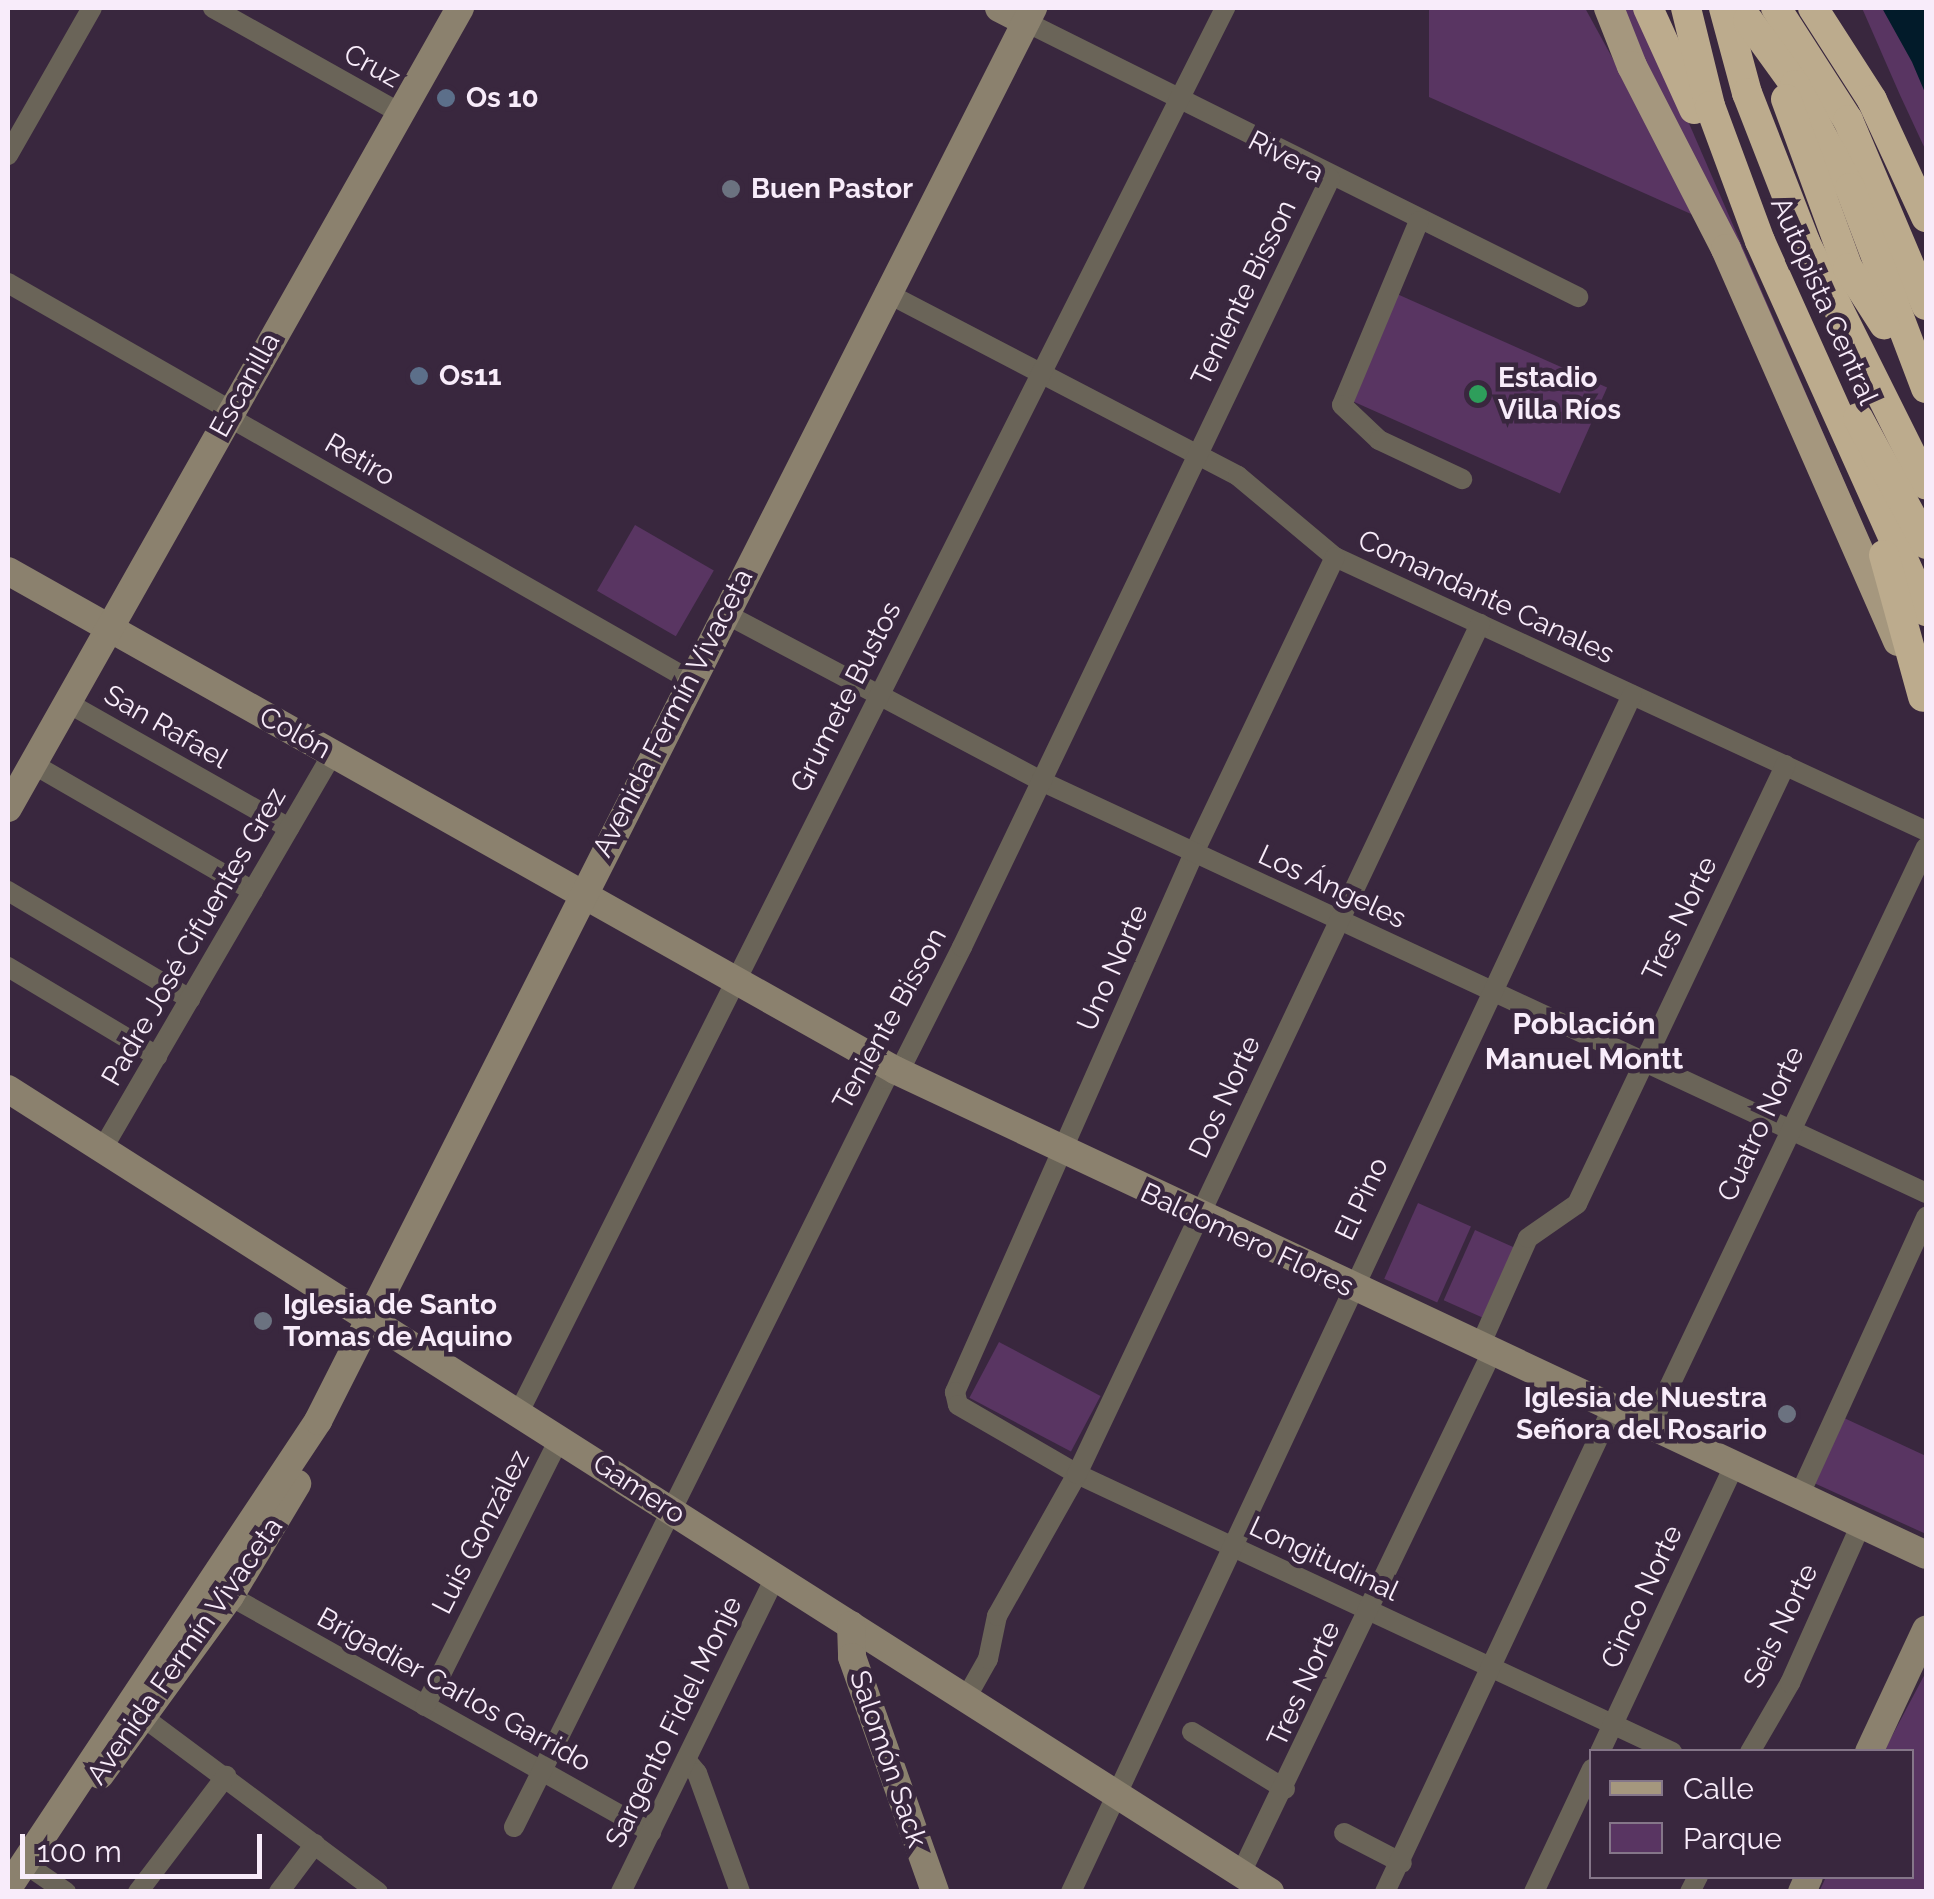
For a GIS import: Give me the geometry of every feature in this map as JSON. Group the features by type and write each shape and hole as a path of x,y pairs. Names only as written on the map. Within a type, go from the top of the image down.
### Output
{"highway":[{"path":"1648,8 1760,241"},
{"name":"Autopista Central","path":"1686,8 1710,106 1760,241 1926,612"},
{"path":"1813,8 1872,100 1926,216"},
{"path":"1745,10 1781,86 1848,268 1886,326 1840,280 1767,145"},
{"path":"1745,10 1848,120 1926,306"},
{"path":"1745,10 1795,85 1850,188 1926,388"},
{"name":"Autopista Central","path":"1745,10 1767,145 1821,280 1926,485"},
{"path":"1786,300 1926,544"},
{"path":"1846,432 1924,702"}],"main road":[{"name":"Escanilla","path":"8,808 460,8"},
{"name":"Rivera","path":"1000,8 1030,14"},
{"path":"1598,8 1726,248 1924,702"},
{"path":"1610,8 1632,66"},
{"name":"Avenida Fermín Vivaceta","path":"8,1888 318,1421 1030,14"},
{"name":"Colón","path":"8,571 582,894"},
{"name":"Baldomero Flores","path":"582,894 895,1070 1061,1152 1926,1555"},
{"name":"Gamero","path":"8,1088 1270,1892"},
{"name":"Avenida Fermín Vivaceta","path":"24,1863 60,1829 230,1596 296,1486 318,1421"},
{"name":"Salomón Sack","path":"851,1625 849,1647 935,1892"},
{"path":"1870,1749 1926,1630"}],"street":[{"path":"8,155 92,8"},
{"name":"Cruz","path":"213,8 400,112"},
{"name":"Grumete Bustos","path":"519,1412 1225,8"},
{"name":"Rivera","path":"1030,14 1178,102 1578,297"},
{"name":"Teniente Bisson","path":"514,1827 1041,781 1330,178"},
{"path":"1419,221 1342,405 1380,440 1462,479"},
{"name":"Retiro","path":"8,283 690,680"},
{"name":"Comandante Canales","path":"886,292 1197,452 1270,497 1335,556 1926,832"},
{"name":"Uno Norte","path":"958,1406 955,1392 1061,1152 1194,853 1335,556"},
{"name":"Los Ángeles","path":"724,613 1041,781 1926,1192"},
{"name":"Dos Norte","path":"966,1698 988,1659 996,1616 1077,1474 1480,624"},
{"name":"El Pino","path":"1071,1892 1119,1796 1490,990 1632,695"},
{"name":"San Rafael","path":"68,702 289,828"},
{"name":"Padre José Cifuentes Grez","path":"103,1148 332,754"},
{"path":"33,764 253,890"},
{"name":"Tres Norte","path":"1241,1873 1369,1610 1485,1351 1528,1238 1577,1204 1785,765"},
{"name":"Cuatro Norte","path":"1650,1427 1788,1128 1926,847"},
{"path":"8,891 190,999"},
{"path":"8,967 157,1056"},
{"path":"1799,1496 1926,1217"},
{"name":"Longitudinal","path":"958,1406 1077,1474 1666,1749"},
{"path":"1385,1892 1402,1863 1612,1409"},
{"name":"Luis González","path":"425,1706 560,1438"},
{"name":"Cinco Norte","path":"1601,1749 1734,1466"},
{"name":"Seis Norte","path":"1752,1749 1798,1666 1861,1524"},
{"name":"Sargento Fidel Monje","path":"621,1892 775,1577"},
{"name":"Brigadier Carlos Garrido","path":"230,1596 651,1832"},
{"path":"143,1717 378,1892"},
{"path":"1192,1732 1285,1789"},
{"path":"686,1760 698,1772 740,1892"},
{"path":"1534,1892 1589,1775"},
{"path":"138,1892 226,1776"},
{"path":"1344,1833 1402,1863"},
{"path":"279,1892 315,1844"},
{"path":"24,1863 66,1892"}],"green space":[{"path":"1429,8 1585,8 1700,218 1429,97"},
{"path":"1620,8 1639,8 1883,571"},
{"path":"1862,8 1926,8 1926,151 1900,95"},
{"name":"Estadio Villa Ríos","path":"1397,294 1607,388 1560,494 1350,400"},
{"path":"635,525 714,570 676,636 597,591"},
{"path":"1418,1203 1471,1227 1437,1302 1384,1279"},
{"path":"1475,1230 1517,1249 1486,1319 1444,1300"},
{"path":"999,1342 1101,1396 1071,1452 969,1398"},
{"path":"1844,1418 1926,1456 1926,1534 1814,1483"},
{"path":"1926,1672 1926,1891 1819,1892 1825,1879 1914,1879 1914,1749 1885,1749"}],"water":[{"path":"1882,8 1926,8 1926,95 1912,62"}],"place":[{"name":"Os 10","path":"446,98"},
{"name":"Buen Pastor","path":"731,189"},
{"name":"Os11","path":"419,376"},
{"name":"Estadio Villa Ríos","path":"1478,394"},
{"name":"Iglesia de Santo Tomas de Aquino","path":"263,1321"},
{"name":"Iglesia de Nuestra Señora del Rosario","path":"1787,1414"}],"district":[{"name":"Población Manuel Montt","path":"1584,1041"}]}
